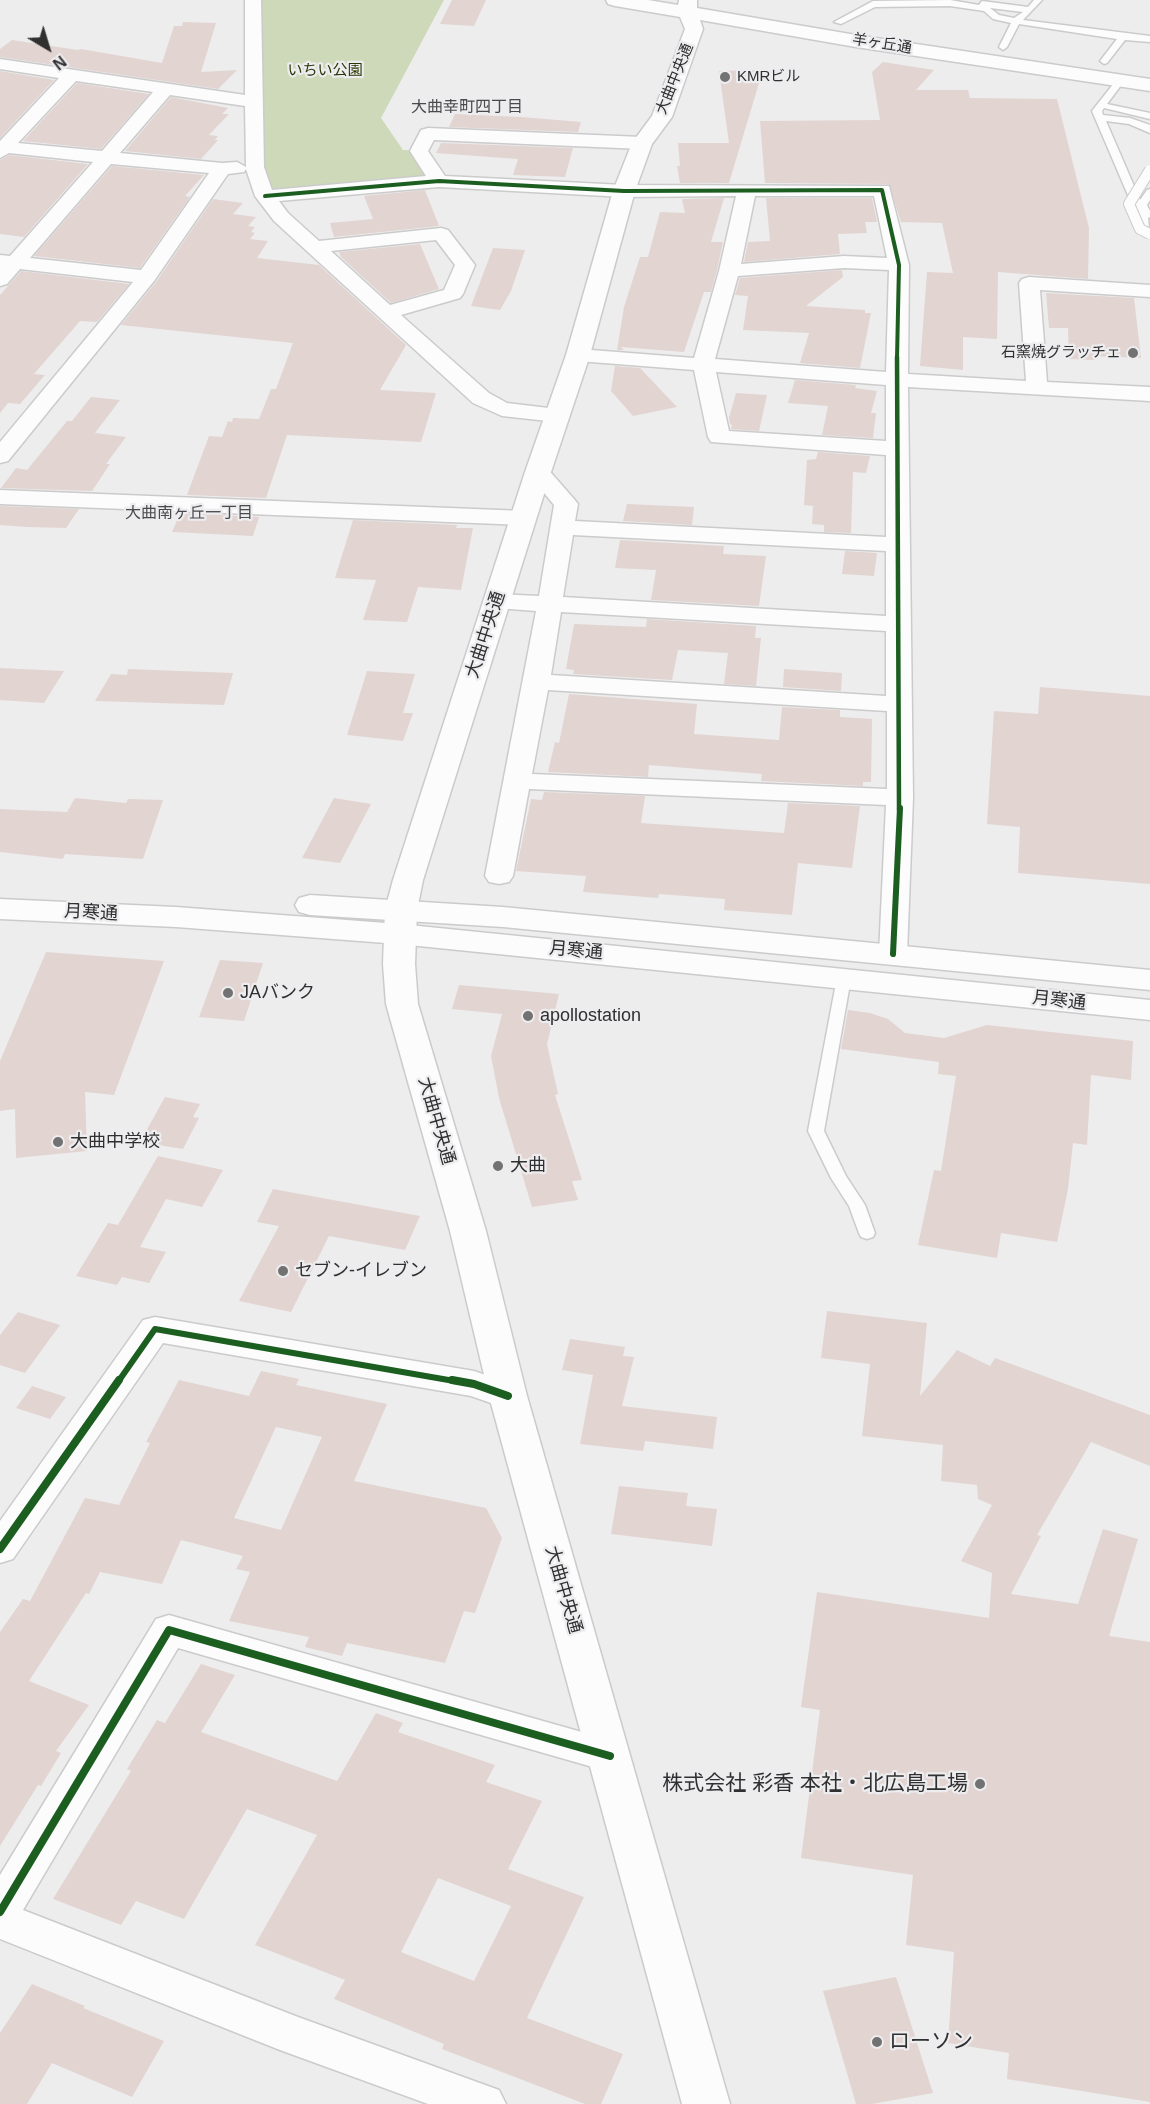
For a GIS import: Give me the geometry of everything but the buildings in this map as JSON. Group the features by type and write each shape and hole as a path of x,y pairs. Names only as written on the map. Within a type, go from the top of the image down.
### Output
{"main road":[{"name":"羊ヶ丘通","path":"615,0 688,6 856,40 1150,85"},
{"name":"羊ヶ丘通","path":"706,0 1150,68"},
{"name":"大曲中央通","path":"688,6 694,29 662,117 642,143 624,191 578,355 537,472 408,880 400,922 402,1004 468,1231 508,1396 706,2104"},
{"name":"月寒通","path":"0,890 400,922 844,978 1150,1010"},
{"name":"月寒通","path":"0,909 176,917 400,922 503,916 1150,980"}],"street":[{"path":"253,0 255,167 266,196 281,217 481,398 502,409 557,415"},
{"path":"0,64 253,102"},
{"path":"1,149 72,75"},
{"path":"0,280 8,262 106,158 166,89"},
{"path":"439,181 419,151 428,134 642,143"},
{"path":"1,149 222,169 255,167"},
{"path":"0,454 147,277 222,169"},
{"path":"266,196 439,181 624,191 882,190 898,265 900,798 893,954"},
{"path":"747,190 729,271 703,364 718,436 898,449"},
{"path":"315,247 441,234 465,265 453,294 387,312"},
{"path":"8,262 147,277"},
{"path":"729,271 844,262 898,265"},
{"path":"1037,388 1029,283 1150,291"},
{"path":"578,355 897,380 1150,394"},
{"path":"499,876 519,782 566,504 537,472"},
{"path":"0,497 524,518"},
{"path":"562,527 899,545"},
{"path":"496,601 899,624"},
{"path":"537,682 900,704"},
{"path":"519,782 900,798"},
{"path":"0,1549 155,1329 474,1384 508,1396"},
{"path":"0,1912 169,1630 610,1756"},
{"path":"0,1920 295,2036 484,2104"}],"lane":[{"path":"838,22 866,0"},
{"path":"959,0 1029,10"},
{"path":"1003,47 1016,21 1038,0"},
{"path":"838,22 873,4 942,2 987,9 996,17 1016,21 1150,41"},
{"path":"1104,61 1123,37"},
{"path":"1104,61 1127,49 1129,44 1150,41"},
{"path":"1121,80 1097,111 1150,235"},
{"path":"1101,105 1150,116"},
{"path":"1100,117 1130,121 1148,127 1150,130"},
{"path":"1150,170 1129,204 1140,229 1150,235"},
{"path":"1150,192 1142,205 1150,223"},
{"path":"844,978 816,1131 838,1178 857,1204 867,1233"}],"green space":[{"name":"いちい公園","path":"253,0 444,0 381,118 403,150 419,151 439,181 265,196"}],"cycle path":[{"path":"265,196 439,181 624,191 882,190 899,265 897,380 900,798 893,954"},
{"path":"0,1549 155,1329 474,1384 508,1396"},
{"path":"0,1912 169,1630 610,1756"}],"place":[{"name":"KMRビル","path":"725,77"},
{"name":"石窯焼グラッチェ","path":"1133,353"},
{"name":"JAバンク","path":"228,993"},
{"name":"apollostation","path":"528,1016"},
{"name":"大曲中学校","path":"58,1142"},
{"name":"大曲","path":"498,1166"},
{"name":"セブン-イレブン","path":"283,1271"},
{"name":"株式会社 彩香 本社・北広島工場","path":"980,1784"},
{"name":"ローソン","path":"877,2042"}],"district":[{"name":"大曲幸町四丁目","path":"467,108"},
{"name":"大曲南ヶ丘一丁目","path":"189,514"}]}
